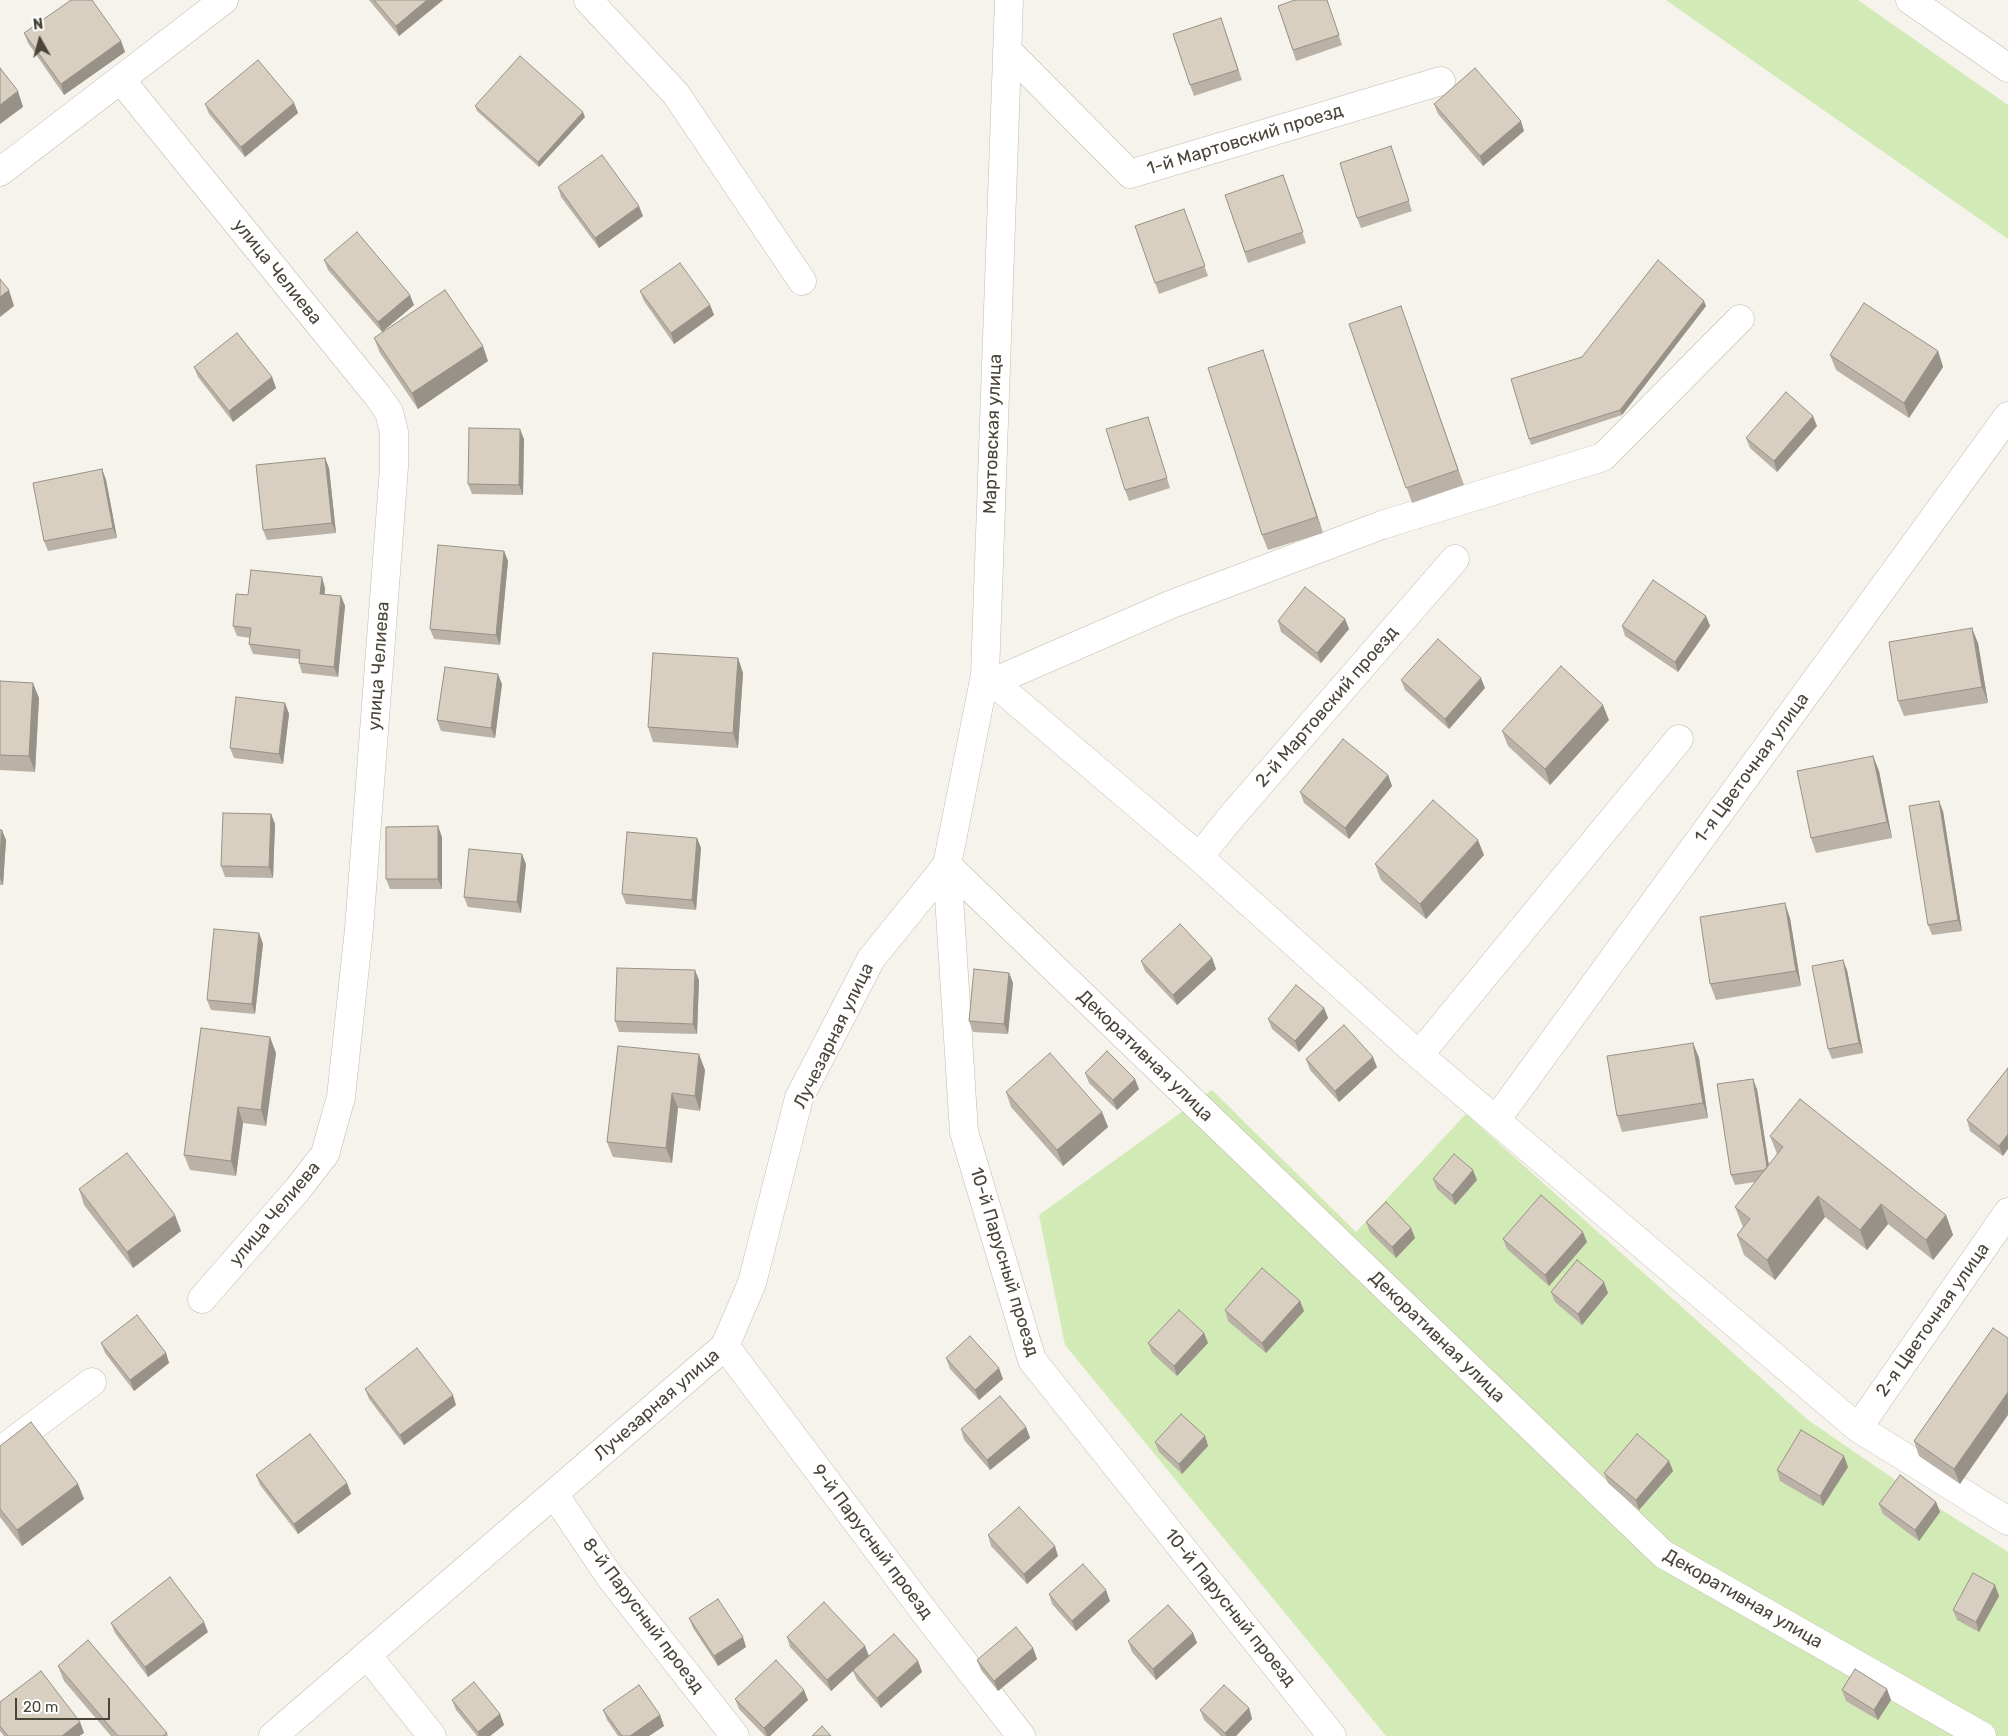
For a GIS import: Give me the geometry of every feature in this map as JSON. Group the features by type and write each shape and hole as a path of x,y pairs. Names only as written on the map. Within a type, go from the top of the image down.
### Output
{"street":[{"path":"0,172 224,0"},
{"path":"588,0 676,94 802,281"},
{"name":"Мартовская улица","path":"947,865 989,678 1008,0"},
{"path":"1910,0 2008,68"},
{"name":"1-й Мартовский проезд","path":"1007,50 1130,174 1441,81"},
{"name":"улица Челиева","path":"121,80 377,395 389,412 394,432 393,477 359,929 341,1097 325,1154 298,1190 202,1299"},
{"path":"1740,319 1603,457 1382,525 1172,604 989,678 1199,857 1419,1055 1858,1428 2008,1521"},
{"name":"1-я Цветочная улица","path":"1496,1120 2008,416"},
{"name":"2-й Мартовский проезд","path":"1199,857 1232,816 1456,559"},
{"path":"1419,1055 1679,739"},
{"name":"Лучезарная улица","path":"274,1736 724,1346 752,1283 799,1098 871,959 947,865"},
{"name":"10-й Парусный проезд","path":"947,865 964,1132 1032,1360 1332,1736"},
{"name":"Декоративная улица","path":"947,865 1663,1554 1982,1736"},
{"name":"2-я Цветочная улица","path":"1858,1428 2008,1212"},
{"name":"9-й Парусный проезд","path":"724,1346 1021,1736"},
{"path":"0,1451 92,1382"},
{"name":"8-й Парусный проезд","path":"554,1494 610,1577 735,1736"},
{"path":"367,1655 432,1736"}],"green space":[{"path":"1666,0 1858,0 2008,105 2008,239"},
{"path":"1212,1090 1356,1232 1466,1114 1808,1420 1904,1486 2008,1552 2008,1736 1386,1736 1065,1345 1039,1215"}],"building":[{"path":"71,0 92,0 121,41 61,84 24,33"},
{"path":"374,0 427,0 396,26"},
{"path":"1295,0 1327,0 1339,35 1293,50 1278,6"},
{"path":"1221,18 1238,70 1190,85 1173,34"},
{"path":"520,56 583,112 538,162 475,106"},
{"path":"258,60 294,103 241,147 205,104"},
{"path":"0,68 18,91 0,105"},
{"path":"1475,68 1521,121 1480,156 1434,104"},
{"path":"1391,146 1409,201 1357,218 1340,163"},
{"path":"602,155 639,206 595,238 558,187"},
{"path":"1283,175 1303,232 1245,252 1225,195"},
{"path":"1184,209 1205,266 1155,283 1135,226"},
{"path":"357,232 410,295 378,322 324,260"},
{"path":"1658,260 1704,301 1620,410 1529,439 1511,379 1582,357"},
{"path":"680,263 710,305 671,333 640,291"},
{"path":"0,279 9,290 0,297"},
{"path":"445,290 483,346 412,393 374,338"},
{"path":"1864,303 1938,351 1904,403 1830,355"},
{"path":"1401,306 1458,470 1406,488 1349,324"},
{"path":"237,333 272,377 229,411 194,367"},
{"path":"1263,350 1317,517 1262,535 1208,368"},
{"path":"1786,392 1813,416 1774,461 1746,438"},
{"path":"1148,417 1167,478 1125,490 1106,429"},
{"path":"469,428 520,429 519,485 468,484"},
{"path":"325,458 332,523 263,530 256,465"},
{"path":"102,469 113,528 44,541 33,483"},
{"path":"438,545 504,551 496,635 430,629"},
{"path":"251,570 322,577 320,594 341,596 334,667 299,663 300,650 249,644 251,628 233,626 236,594 248,595"},
{"path":"1653,580 1706,616 1675,662 1622,626"},
{"path":"1305,587 1345,619 1317,653 1278,621"},
{"path":"1972,628 1982,687 1898,701 1889,642"},
{"path":"1438,639 1481,678 1445,719 1401,680"},
{"path":"653,653 738,658 733,733 648,727"},
{"path":"1561,666 1603,705 1545,769 1502,731"},
{"path":"445,667 498,674 491,728 437,720"},
{"path":"0,681 33,683 29,756 0,755"},
{"path":"236,697 285,703 279,754 230,748"},
{"path":"1343,739 1388,775 1345,828 1300,792"},
{"path":"1873,756 1887,822 1811,838 1797,771"},
{"path":"1433,800 1478,840 1420,904 1375,864"},
{"path":"1939,801 1958,920 1928,925 1909,806"},
{"path":"223,813 271,814 269,867 221,866"},
{"path":"438,826 438,879 386,879 386,827"},
{"path":"0,830 2,830 0,858"},
{"path":"627,832 697,838 692,900 622,894"},
{"path":"469,849 522,854 517,902 464,897"},
{"path":"1785,903 1796,971 1710,984 1700,917"},
{"path":"1180,924 1212,958 1173,995 1141,961"},
{"path":"214,929 259,933 252,1004 207,1000"},
{"path":"1843,960 1859,1043 1828,1049 1812,966"},
{"path":"617,968 695,970 693,1024 615,1021"},
{"path":"974,969 1009,973 1004,1024 969,1021"},
{"path":"1296,985 1324,1008 1295,1041 1268,1019"},
{"path":"1344,1025 1373,1057 1335,1091 1306,1059"},
{"path":"201,1028 270,1037 261,1110 238,1107 231,1161 184,1155"},
{"path":"1693,1043 1703,1103 1617,1116 1607,1056"},
{"path":"618,1046 699,1054 695,1096 672,1093 666,1148 607,1142"},
{"path":"1107,1051 1135,1079 1113,1100 1085,1073"},
{"path":"1050,1053 1102,1112 1057,1150 1006,1092"},
{"path":"2008,1068 2008,1134 1999,1146 1967,1120"},
{"path":"1753,1079 1767,1167 1765,1170 1731,1175 1717,1084"},
{"path":"1800,1099 1946,1215 1926,1240 1881,1204 1860,1230 1818,1196 1767,1260 1737,1235 1750,1219 1735,1207 1783,1147 1770,1136"},
{"path":"127,1153 175,1215 127,1252 79,1189"},
{"path":"1454,1154 1473,1170 1452,1195 1433,1179"},
{"path":"1541,1195 1583,1232 1545,1275 1503,1239"},
{"path":"1386,1202 1411,1228 1392,1247 1366,1222"},
{"path":"1577,1260 1604,1282 1578,1314 1551,1292"},
{"path":"1262,1268 1300,1301 1262,1343 1225,1310"},
{"path":"1179,1310 1204,1333 1174,1366 1148,1343"},
{"path":"137,1315 166,1353 130,1380 101,1343"},
{"path":"1993,1328 2008,1338 2008,1392 1954,1469 1914,1441"},
{"path":"970,1336 999,1368 975,1390 946,1358"},
{"path":"417,1348 453,1395 400,1435 365,1389"},
{"path":"1000,1396 1026,1427 987,1460 961,1429"},
{"path":"1181,1414 1205,1436 1179,1464 1155,1442"},
{"path":"31,1422 78,1484 17,1530 0,1509 0,1446"},
{"path":"1801,1430 1844,1456 1820,1496 1777,1470"},
{"path":"310,1434 347,1483 294,1524 256,1475"},
{"path":"1637,1434 1669,1461 1636,1500 1604,1473"},
{"path":"1900,1475 1936,1502 1915,1530 1879,1504"},
{"path":"1019,1507 1055,1546 1024,1574 988,1535"},
{"path":"1083,1564 1106,1590 1072,1621 1049,1594"},
{"path":"1973,1573 1995,1585 1976,1622 1953,1610"},
{"path":"170,1577 204,1622 145,1667 111,1623"},
{"path":"718,1599 743,1637 714,1656 689,1618"},
{"path":"824,1602 865,1646 827,1680 787,1637"},
{"path":"1168,1605 1193,1633 1153,1669 1128,1641"},
{"path":"1016,1627 1033,1648 994,1681 977,1660"},
{"path":"894,1634 918,1661 877,1698 853,1670"},
{"path":"88,1640 167,1733 163,1736 118,1736 58,1666"},
{"path":"776,1660 804,1690 764,1728 735,1699"},
{"path":"1855,1669 1887,1689 1874,1710 1842,1690"},
{"path":"41,1671 80,1722 62,1736 8,1736 0,1726 0,1702"},
{"path":"474,1682 500,1714 478,1732 452,1700"},
{"path":"639,1685 660,1715 630,1736 622,1736 603,1710"},
{"path":"1224,1685 1249,1708 1225,1733 1200,1710"},
{"path":"822,1726 831,1736 812,1736"}]}
